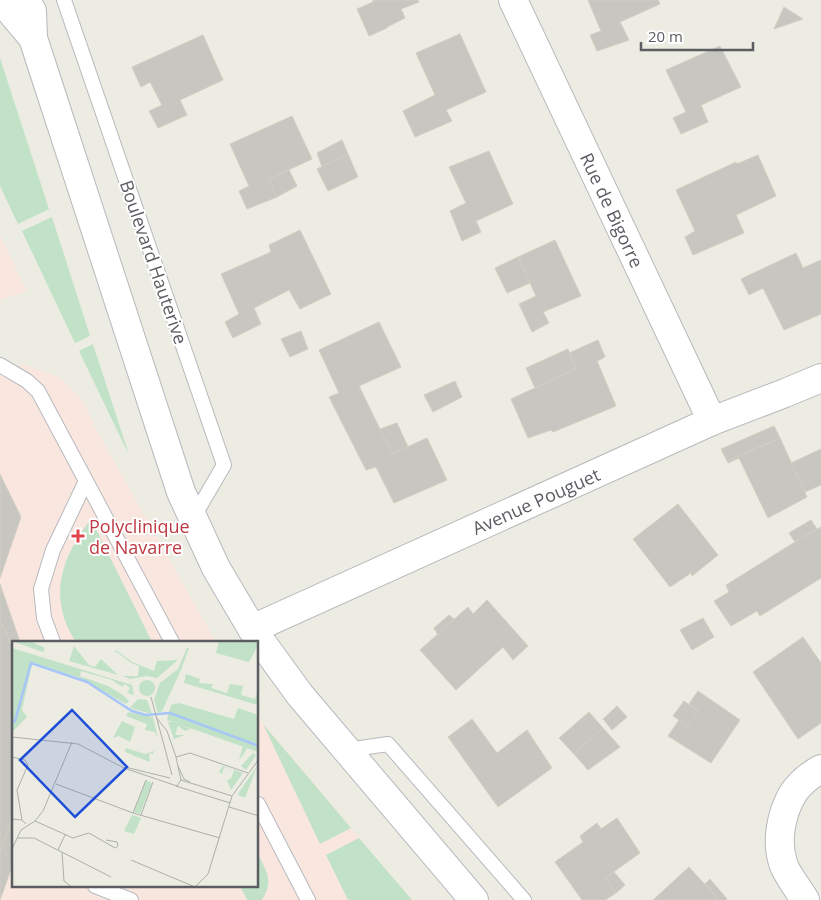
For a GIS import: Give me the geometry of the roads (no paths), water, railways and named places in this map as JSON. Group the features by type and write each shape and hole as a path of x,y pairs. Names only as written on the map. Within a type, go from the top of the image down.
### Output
{"street":[{"path":"1,0 33,38"},
{"path":"26,0 32,11 33,38 181,492 216,568 252,629 300,695 474,900"},
{"name":"Rue de Bigorre","path":"512,0 712,421"},
{"name":"Avenue Pouguet","path":"252,629 712,421 821,378"},
{"path":"805,900 783,864 779,835 785,812 793,794 810,775 821,769"}],"lane":[{"name":"Boulevard Hauterive","path":"64,0 224,465 193,518"},
{"path":"0,365 27,381 38,391 171,641"},
{"path":"53,641 44,618 41,589 53,550 86,481"},
{"path":"347,750 388,744 524,900"},
{"path":"259,806 308,900"},
{"path":"100,888 131,900"}],"place":[{"name":"Polyclinique de Navarre","path":"78,536"}]}
